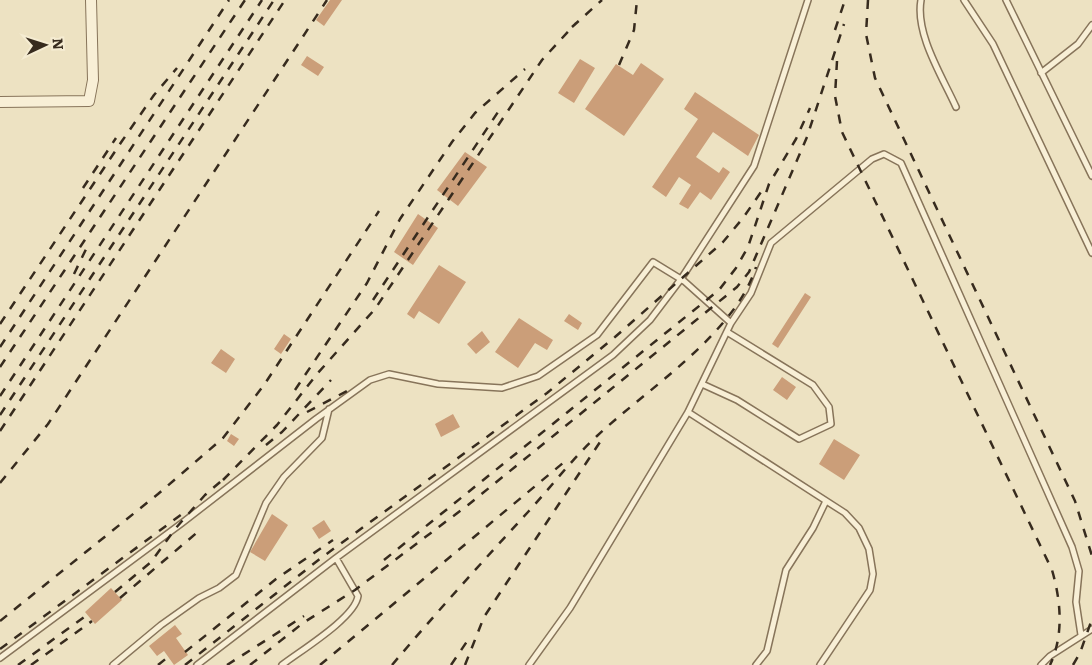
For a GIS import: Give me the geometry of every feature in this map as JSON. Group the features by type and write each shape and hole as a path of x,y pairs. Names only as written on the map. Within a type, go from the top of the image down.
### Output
{"street":[{"path":"0,102 89,101 93,80 91,0"}],"lane":[{"path":"197,665 336,558 612,355 650,320 681,279 754,166 808,0"},
{"path":"920,0 918,12 923,34 956,107"},
{"path":"964,0 993,44 1092,253"},
{"path":"1006,0 1092,176"},
{"path":"1042,73 1078,44 1092,25"},
{"path":"529,665 570,608 688,412 732,322 751,293 770,244 872,159 884,154 901,163 1072,546 1079,571 1076,602 1081,635"},
{"path":"0,658 182,523 328,409 370,380 389,374 438,384 502,388 538,376 597,335 653,262 681,279 732,322"},
{"path":"702,384 737,400 799,439 831,424 829,407 813,385 727,332"},
{"path":"113,665 169,620 199,598 219,588 236,574 266,503 284,476 322,438 328,409"},
{"path":"688,412 845,513 859,528 870,549 873,574 870,590 820,665"},
{"path":"756,665 767,651 786,570 813,528 826,501"},
{"path":"282,665 348,614 357,603 358,596 336,558"},
{"path":"1041,665 1092,629"}],"building":[{"path":"330,0 342,0 324,26 316,20"},
{"path":"307,56 324,67 318,76 301,65"},
{"path":"580,59 595,68 574,103 558,93"},
{"path":"641,63 664,79 624,136 585,109 616,64 633,75"},
{"path":"695,92 759,135 748,156 713,132 696,157 719,173 723,167 730,172 711,200 700,192 688,209 679,204 691,185 679,177 666,197 652,187 698,119 684,109"},
{"path":"465,152 487,167 458,206 437,190"},
{"path":"418,214 438,228 413,265 394,252"},
{"path":"439,265 466,282 439,324 419,311 414,319 407,314"},
{"path":"805,293 811,297 778,348 772,344"},
{"path":"569,314 582,323 578,330 564,321"},
{"path":"519,318 553,340 547,350 535,343 518,368 495,352"},
{"path":"482,331 490,342 476,354 467,344"},
{"path":"284,334 291,339 281,354 274,349"},
{"path":"221,349 235,359 226,373 211,363"},
{"path":"782,377 796,387 787,400 773,390"},
{"path":"453,414 460,427 441,437 435,424"},
{"path":"231,434 239,439 234,446 227,441"},
{"path":"834,439 860,455 844,480 819,464"},
{"path":"272,514 288,525 265,561 250,552"},
{"path":"324,520 331,531 319,539 312,528"},
{"path":"111,588 122,600 95,624 85,612"},
{"path":"175,625 182,634 176,638 188,655 174,665 164,651 157,656 149,646"}],"railway":[{"path":"0,347 229,0"},
{"path":"0,367 245,0"},
{"path":"0,396 262,0"},
{"path":"0,415 274,0"},
{"path":"0,431 285,0"},
{"path":"0,483 48,424 327,0"},
{"path":"572,27 602,0"},
{"path":"619,65 634,30 637,0"},
{"path":"835,30 845,0"},
{"path":"868,0 866,34 875,78 1075,501 1092,556"},
{"path":"223,480 277,425 317,374 375,309 542,60 576,23"},
{"path":"250,665 303,623 355,590 468,505 737,287 749,272 807,137 844,24"},
{"path":"837,61 835,96 842,132 1052,570 1060,618 1057,642 1050,665"},
{"path":"0,324 122,141 154,95 177,68"},
{"path":"295,390 367,283 400,219 452,142 475,113 525,69"},
{"path":"384,560 719,290 736,268 748,247 769,184 796,139 810,108"},
{"path":"373,300 500,109"},
{"path":"83,188 116,138"},
{"path":"185,665 321,558 547,393 615,337 723,242 761,192"},
{"path":"0,621 158,494 223,438 264,385 379,211"},
{"path":"74,274 89,243"},
{"path":"392,665 588,445 710,338 745,292 756,267"},
{"path":"266,445 282,432 331,380"},
{"path":"307,412 347,391"},
{"path":"465,665 484,617 604,436"},
{"path":"320,665 569,458"},
{"path":"115,592 151,562 175,529 205,495 227,476"},
{"path":"0,649 182,514"},
{"path":"120,598 200,530"},
{"path":"185,652 276,579 333,540"},
{"path":"18,665 87,615"},
{"path":"227,665 304,616"},
{"path":"1073,665 1080,653 1092,619"},
{"path":"31,665 92,621"},
{"path":"451,665 470,637"},
{"path":"158,665 168,657"}]}
